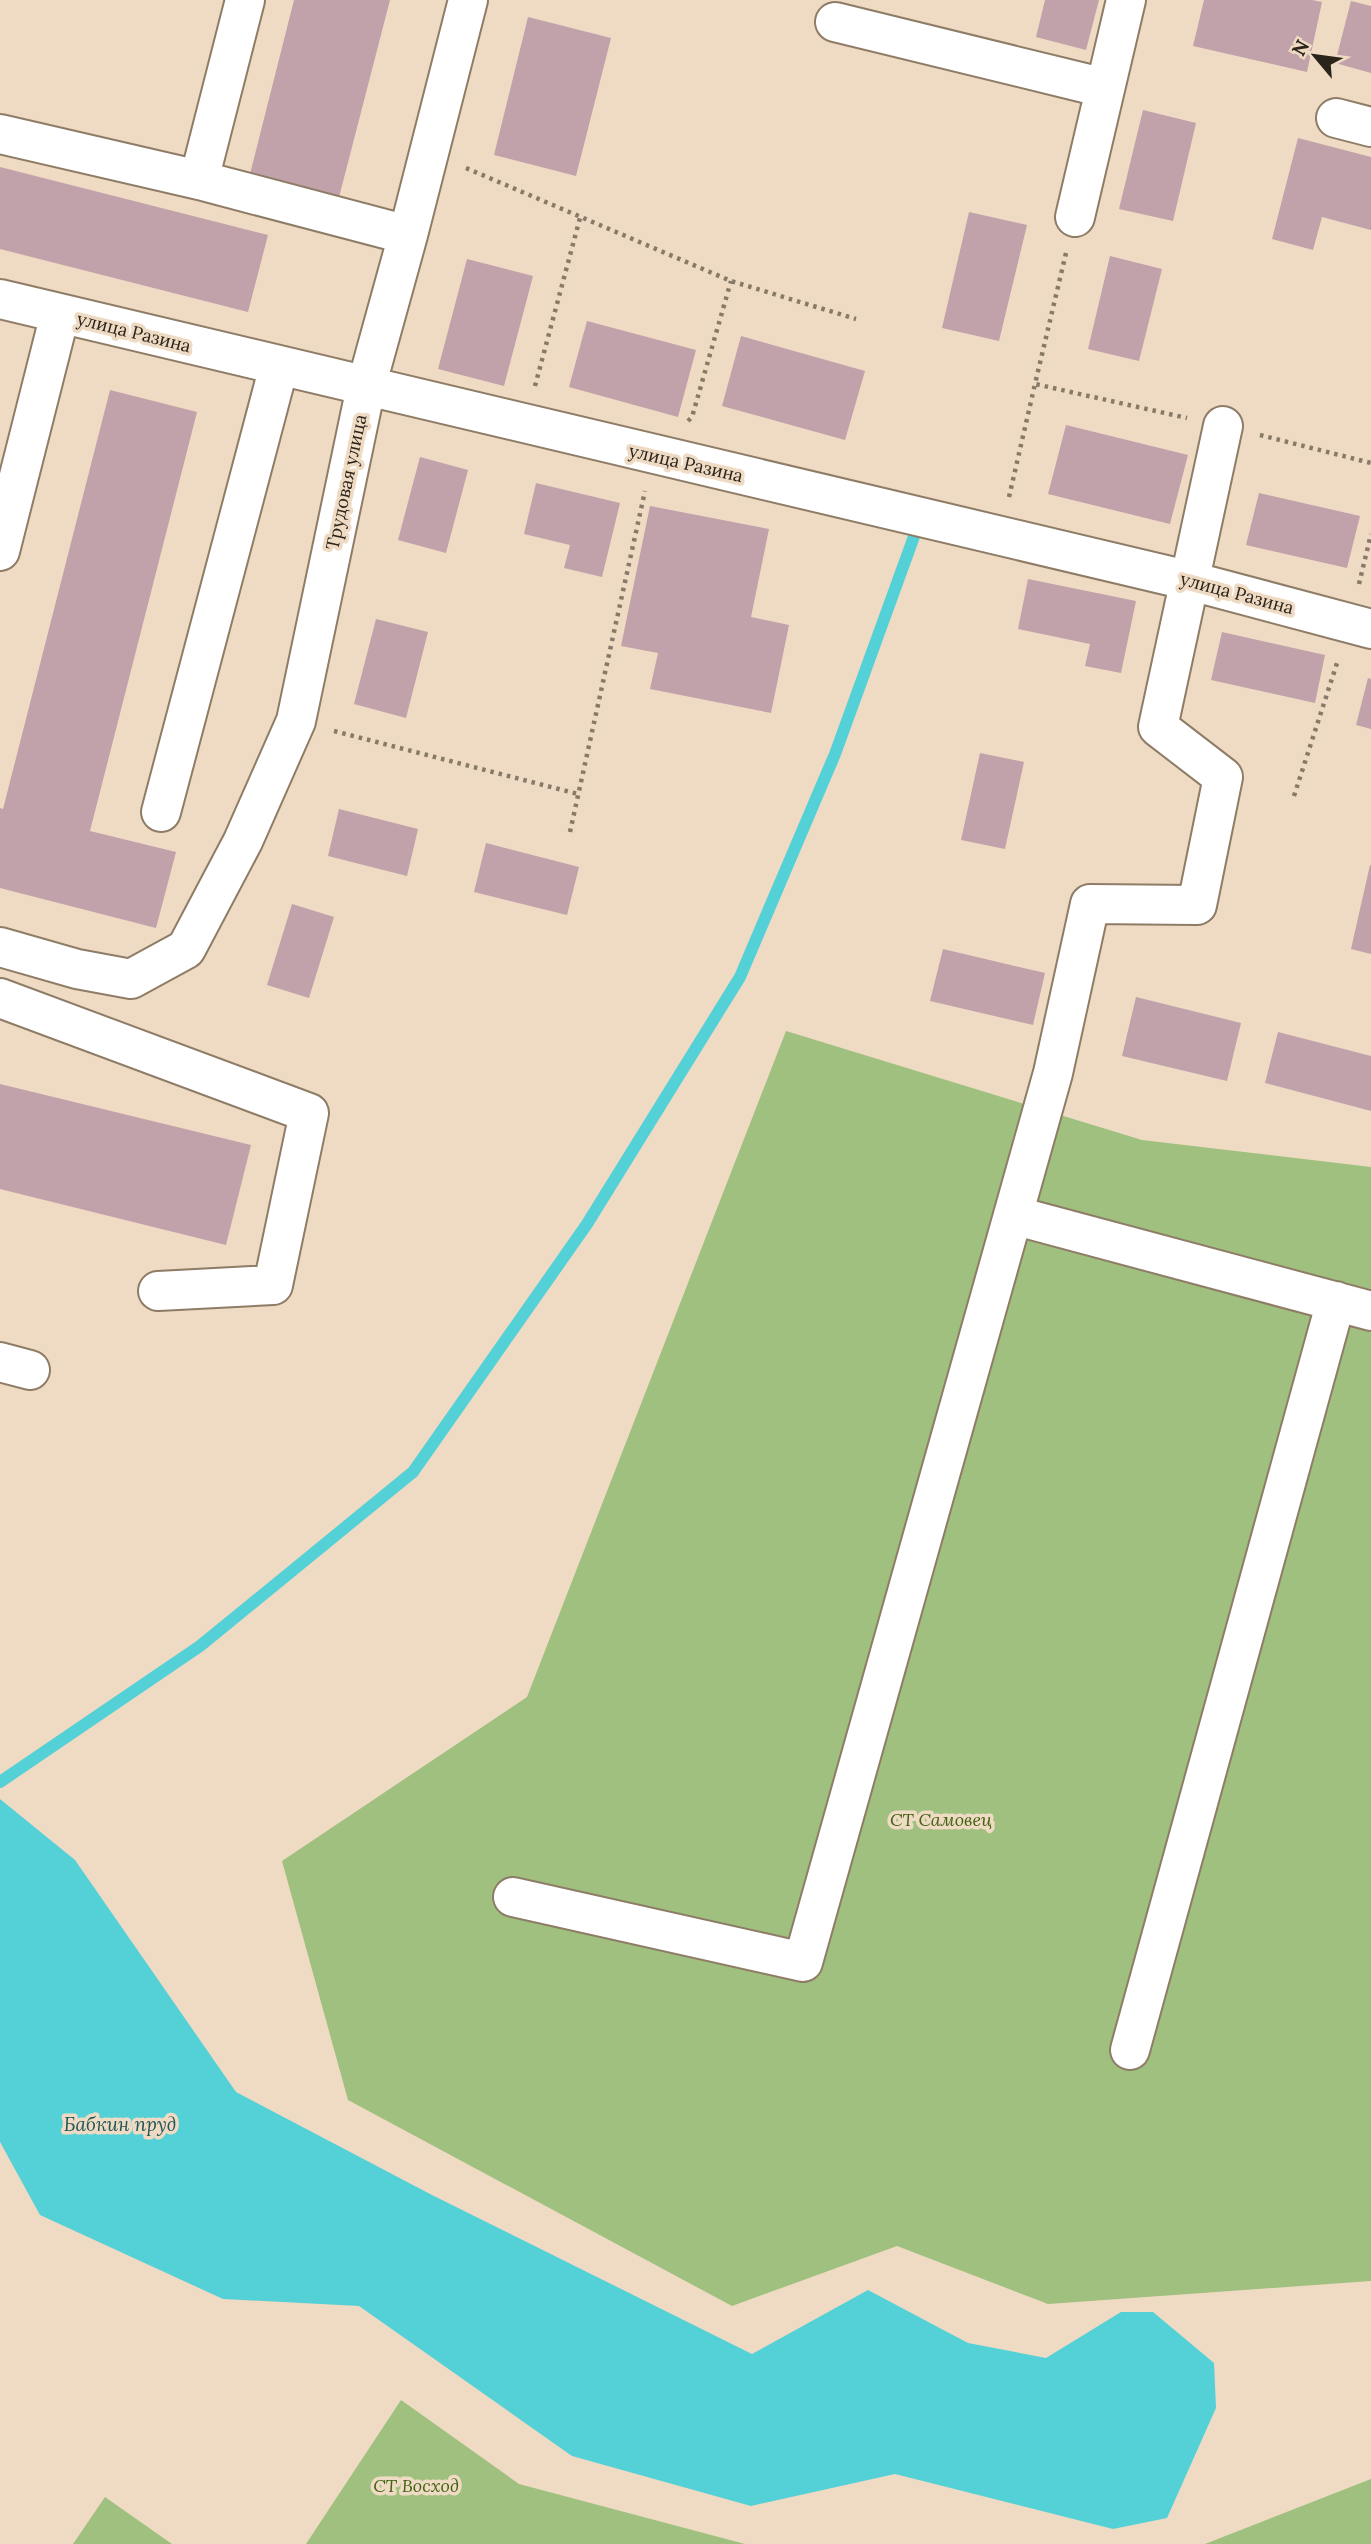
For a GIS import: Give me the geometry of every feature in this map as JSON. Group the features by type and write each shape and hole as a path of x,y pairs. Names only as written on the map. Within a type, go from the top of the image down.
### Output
{"street":[{"path":"199,180 245,0"},
{"name":"Трудовая улица","path":"0,947 76,969 131,979 186,949 243,841 296,721 366,387 468,0"},
{"path":"1075,217 1126,0"},
{"path":"835,22 1105,88"},
{"path":"0,134 199,180 408,235"},
{"name":"улица Разина","path":"0,299 1191,581 1360,626"},
{"path":"0,551 60,314"},
{"path":"161,812 279,366"},
{"path":"513,1897 803,1962 1053,1073 1090,904 1197,905 1223,777 1158,727 1223,426"},
{"path":"0,998 309,1113 273,1285 158,1291"},
{"path":"1013,1215 1353,1306 1130,2050"}],"path":[{"path":"430,152 731,281 856,319"},
{"path":"1000,536 1075,217"},
{"path":"524,425 580,218"},
{"path":"570,832 653,455 692,417 731,281"},
{"path":"1035,384 1223,426 1371,463"},
{"path":"1294,796 1360,626 1371,534"},
{"path":"296,721 578,794"}],"green space":[{"name":"СТ Самовец","path":"786,1031 1142,1140 1371,1167 1371,2281 1048,2304 897,2246 732,2306 348,2100 282,1861 527,1697"},
{"name":"СТ Восход","path":"401,2400 519,2484 745,2544 306,2544"},
{"path":"1371,2479 1371,2544 1205,2544"},
{"path":"105,2497 172,2544 73,2544"}],"water":[{"name":"Бабкин пруд","path":"0,1799 75,1860 236,2092 432,2195 752,2354 868,2290 968,2343 1046,2358 1121,2312 1153,2312 1214,2363 1216,2408 1167,2518 1113,2529 895,2474 751,2506 572,2456 359,2306 223,2299 40,2215 0,2142"}],"building":[{"path":"294,0 390,0 337,205 248,182"},
{"path":"1045,0 1099,0 1086,50 1036,37"},
{"path":"1204,0 1322,2 1307,72 1193,46"},
{"path":"1351,1 1371,6 1371,73 1335,63"},
{"path":"528,17 611,38 576,176 494,155"},
{"path":"1143,110 1196,123 1173,221 1119,209"},
{"path":"1298,138 1371,157 1371,230 1322,217 1313,250 1272,239"},
{"path":"0,167 268,235 248,312 0,249"},
{"path":"969,212 1027,225 999,341 942,328"},
{"path":"1110,256 1162,269 1139,361 1088,349"},
{"path":"467,259 533,276 504,386 438,369"},
{"path":"587,321 696,350 678,417 569,387"},
{"path":"741,336 865,371 845,440 722,406"},
{"path":"110,390 197,412 90,831 176,852 156,928 0,888 0,808 3,809"},
{"path":"1066,425 1188,455 1170,524 1048,494"},
{"path":"420,457 468,470 446,553 398,540"},
{"path":"536,483 620,503 602,577 564,568 570,545 524,534"},
{"path":"1259,493 1360,516 1347,568 1246,545"},
{"path":"650,506 769,529 751,617 789,625 771,713 650,689 658,653 621,646"},
{"path":"1028,579 1136,601 1121,673 1085,666 1090,644 1018,629"},
{"path":"376,619 428,632 406,718 354,704"},
{"path":"1222,632 1325,655 1315,703 1211,680"},
{"path":"1368,678 1371,679 1371,729 1356,725"},
{"path":"980,753 1024,762 1005,849 961,840"},
{"path":"339,809 418,829 407,876 328,856"},
{"path":"486,843 579,867 567,915 474,892"},
{"path":"1371,865 1371,954 1351,949"},
{"path":"292,904 334,917 309,998 267,985"},
{"path":"943,949 1045,973 1033,1025 930,1001"},
{"path":"1136,997 1241,1023 1227,1081 1122,1056"},
{"path":"1278,1032 1371,1056 1371,1111 1265,1083"},
{"path":"0,1084 251,1145 226,1245 0,1189"}],"waterway":[{"path":"0,1782 200,1646 413,1472 587,1224 740,977 835,754 916,531"}]}
